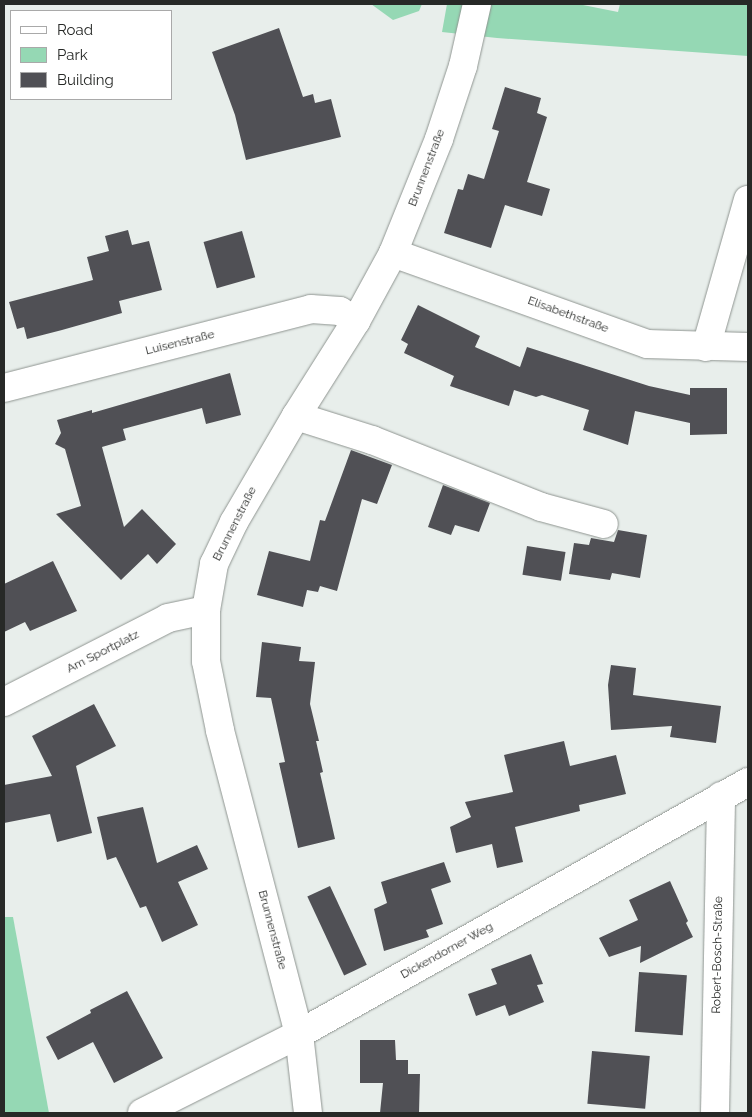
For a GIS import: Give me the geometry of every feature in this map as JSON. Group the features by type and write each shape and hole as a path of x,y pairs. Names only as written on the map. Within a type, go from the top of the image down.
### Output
{"street":[{"name":"Brunnenstraße","path":"308,1113 299,1034 220,730 206,661 206,610 214,564 234,522 296,416 356,321 393,253 439,139 463,66 477,4"},
{"path":"706,347 748,200"},
{"name":"Elisabethstraße","path":"393,253 647,344 748,347"},
{"name":"Luisenstraße","path":"4,388 311,309 340,312 356,321"},
{"path":"296,416 372,440 541,507 604,524"},
{"name":"Am Sportplatz","path":"4,702 168,618 206,610"},
{"name":"Dickendorner Weg","path":"142,1113 299,1034 748,782"},
{"name":"Robert-Bosch-Straße","path":"715,1113 721,796"}],"green space":[{"path":"371,4 422,4 419,11 393,20"},
{"path":"447,4 578,4 618,12 620,4 748,4 748,56 497,38 442,32"},
{"path":"4,917 13,917 49,1113 4,1113"}],"building":[{"path":"279,28 303,97 313,94 315,103 331,99 341,137 246,160 235,115 212,52"},
{"path":"505,87 541,98 537,113 547,117 527,182 550,189 542,216 505,205 491,248 444,233 458,189 463,190 468,174 484,179 499,131 492,129"},
{"path":"128,230 132,245 149,241 162,290 119,301 122,313 62,330 27,339 24,327 17,329 9,302 93,280 87,257 109,251 105,236"},
{"path":"242,231 255,277 217,288 204,242"},
{"path":"418,305 480,336 475,347 520,367 527,347 649,386 690,395 690,388 727,388 727,434 690,435 690,423 635,411 628,445 583,430 589,410 542,395 536,397 514,390 509,406 450,386 454,376 404,353 408,344 401,340"},
{"path":"230,373 241,415 206,424 202,408 123,429 126,440 102,447 124,527 142,509 176,544 157,564 148,554 121,580 56,514 81,506 65,449 55,444 61,433 57,420 92,410 92,413"},
{"path":"351,450 392,465 377,504 362,499 337,591 320,586 318,592 307,590 303,607 257,595 269,551 310,561 320,520 325,521"},
{"path":"443,485 490,503 479,532 455,525 451,535 428,527"},
{"path":"618,530 647,535 640,578 612,573 610,580 569,574 574,543 589,545 591,538 614,542"},
{"path":"527,546 566,552 561,581 522,575"},
{"path":"53,561 77,611 30,631 25,622 4,632 4,584"},
{"path":"262,642 301,647 299,661 315,662 310,704 319,741 316,741 323,772 320,773 335,839 298,848 279,763 285,762 271,698 256,697"},
{"path":"611,665 636,668 633,695 721,706 716,743 670,737 672,726 611,730 608,685"},
{"path":"94,704 116,746 76,766 92,833 57,842 50,814 4,823 4,785 52,776 32,736"},
{"path":"564,741 570,766 616,755 626,794 579,805 580,811 515,827 523,862 497,868 492,844 456,853 450,827 471,817 465,802 513,792 504,755"},
{"path":"143,807 157,863 197,845 208,869 178,882 198,925 162,942 146,906 140,908 116,857 107,860 97,817"},
{"path":"444,862 451,882 431,889 443,924 426,930 429,937 384,951 374,909 387,903 381,882"},
{"path":"670,881 693,937 640,963 641,946 609,957 599,938 638,920 629,900"},
{"path":"330,886 367,965 344,975 307,897"},
{"path":"531,954 543,984 537,985 544,1002 509,1016 505,1005 476,1016 468,994 497,984 491,969"},
{"path":"639,972 687,975 683,1035 635,1032"},
{"path":"127,991 163,1058 114,1083 93,1042 58,1060 46,1037 91,1013 90,1010"},
{"path":"360,1040 395,1040 396,1060 408,1060 408,1074 420,1074 419,1113 380,1113 383,1083 360,1083"},
{"path":"592,1051 650,1056 645,1109 587,1104"}]}
